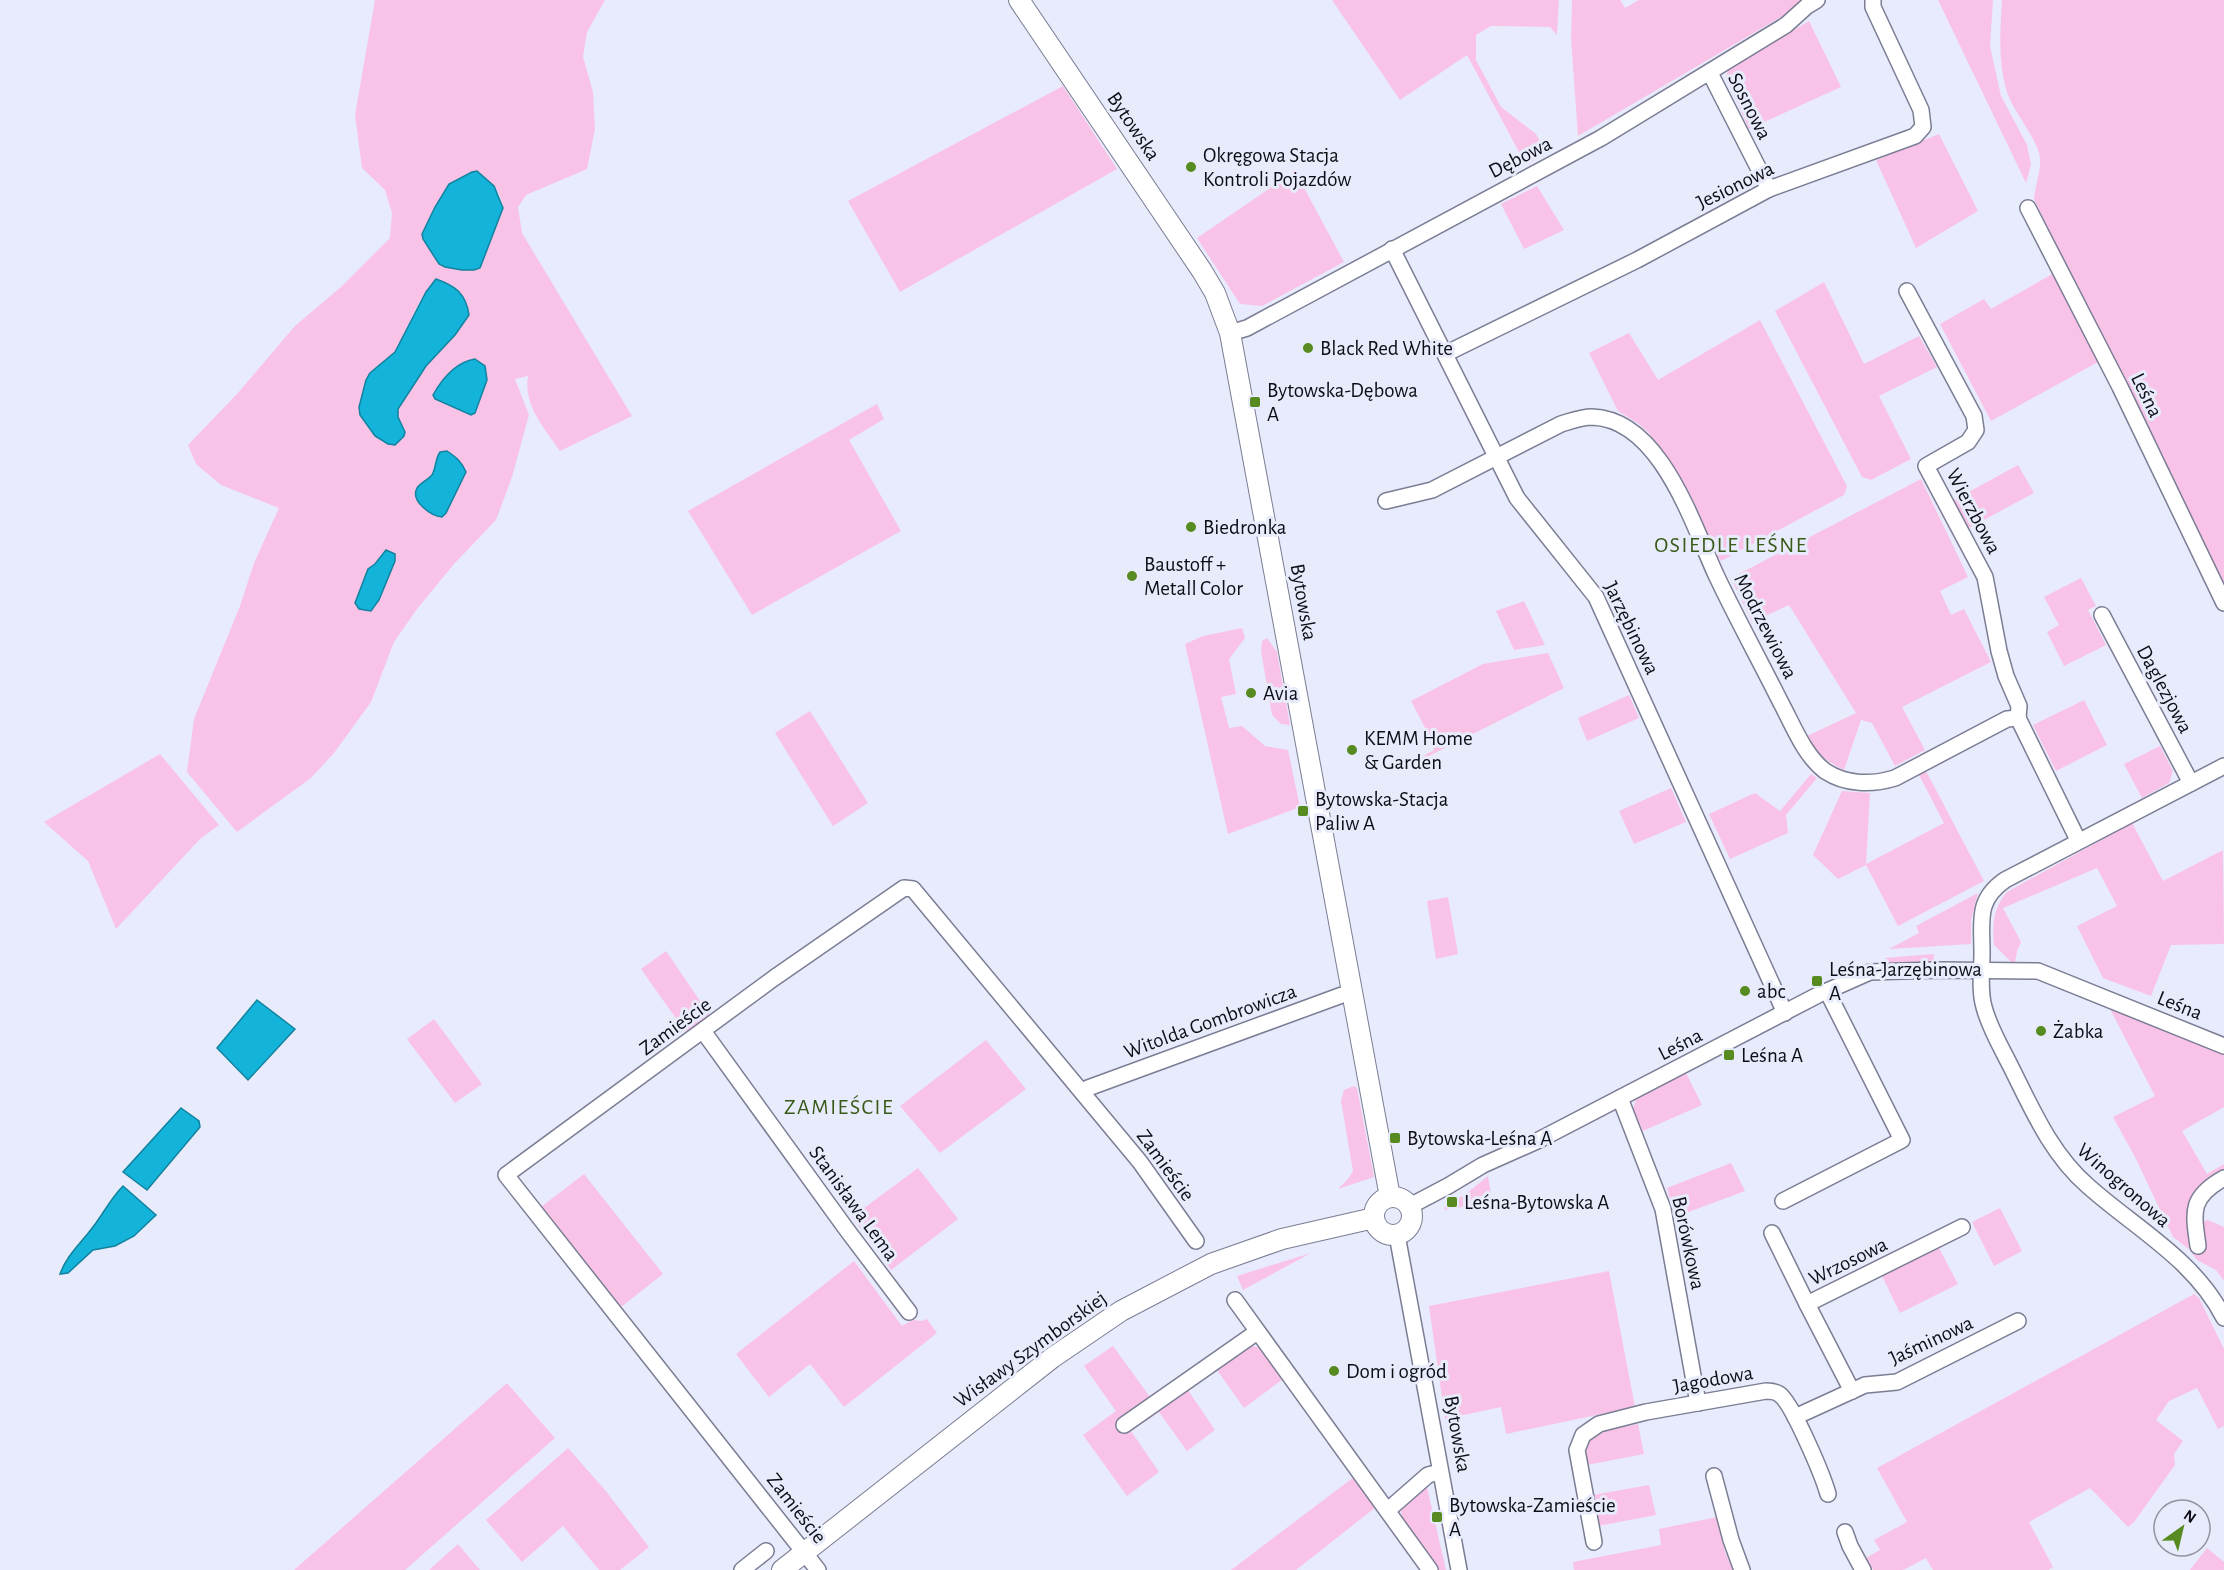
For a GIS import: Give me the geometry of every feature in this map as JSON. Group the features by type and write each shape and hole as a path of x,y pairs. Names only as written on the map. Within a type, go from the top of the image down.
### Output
{"main road":[{"name":"Bytowska","path":"1019,0 1203,271 1215,293 1230,333 1390,1197"},
{"path":"1390,1197 1400,1198 1410,1206 1413,1215 1406,1231 1397,1235 1389,1235 1376,1226 1374,1218 1378,1204 1390,1197"},
{"name":"Wisławy Szymborskiej","path":"782,1570 1052,1358 1120,1311 1211,1264 1282,1239 1374,1218"}],"street":[{"name":"Dębowa","path":"1230,333 1246,328 1552,163 1571,155 1710,74 1786,25 1817,0"},
{"name":"Jesionowa","path":"1445,354 1636,260 1769,189 1914,136 1923,127 1921,110 1873,7 1873,0"},
{"name":"Sosnowa","path":"1710,74 1769,189"},
{"name":"Leśna","path":"2028,208 2120,387 2224,603"},
{"name":"Jarzębinowa","path":"1392,249 1496,458 1526,512 1596,597 1785,1013"},
{"name":"Wierzbowa","path":"1907,291 1974,416 1977,430 1968,442 1926,466 1985,577 2001,659 2019,706 2018,718"},
{"name":"Modrzewiowa","path":"1386,501 1432,490 1561,424 1591,417 1607,419 1621,424 1637,436 1664,465 1798,736 1816,762 1835,776 1868,783 1895,778 2007,719 2018,718"},
{"name":"Daglezjowa","path":"2102,615 2191,783"},
{"path":"2018,718 2078,840"},
{"path":"1982,971 1982,910 1989,895 2006,880 2224,765"},
{"name":"Zamieście","path":"818,1570 506,1174 774,978 904,888 913,889 1083,1092 1140,1162 1196,1242"},
{"name":"Leśna","path":"1410,1206 1448,1186 1470,1171 1537,1141 1827,991 1876,971 2028,971 2047,974 2224,1046"},
{"name":"Winogronowa","path":"1982,971 1982,996 1989,1022 2032,1110 2059,1157 2089,1188 2177,1258 2198,1279 2224,1318"},
{"path":"1783,1202 1902,1140 1827,991"},
{"name":"Witolda Gombrowicza","path":"1083,1092 1088,1088 1352,993"},
{"name":"Stanisława Lema","path":"703,1031 909,1312"},
{"name":"Borówkowa","path":"1620,1098 1663,1209 1698,1403"},
{"path":"2198,1246 2194,1215 2196,1202 2204,1191 2224,1178"},
{"name":"Wrzosowa","path":"1852,1391 1808,1304 1962,1227"},
{"path":"1772,1233 1808,1304"},
{"name":"Bytowska","path":"1397,1235 1459,1570"},
{"path":"1235,1300 1430,1570"},
{"name":"Jaśminowa","path":"1795,1417 1865,1385 1897,1382 2018,1321"},
{"path":"1124,1425 1257,1332"},
{"name":"Jagodowa","path":"1594,1542 1577,1450 1582,1435 1599,1424 1646,1412 1766,1391 1778,1393 1787,1402 1795,1417 1828,1494"},
{"path":"1388,1510 1428,1475 1440,1472"},
{"path":"1714,1476 1731,1540 1742,1570"},
{"path":"1845,1532 1863,1570"},
{"path":"742,1570 766,1551"}],"shaded area":[{"path":"375,0 605,0 587,32 583,57 593,92 595,129 587,169 526,195 518,207 522,233 632,416 560,451 532,407 527,387 528,376 515,379 529,415 512,477 496,520 454,564 417,609 394,642 371,702 334,753 311,778 237,832 187,772 194,719 240,606 254,563 279,508 221,485 196,464 188,445 237,394 295,326 341,287 390,238 392,213 385,190 362,168 355,115","holes":["472,172 488,180 497,190 502,201 503,208 480,268 474,270 445,267 426,245 422,234 449,184","437,279 457,288 465,321 426,366 398,409 398,417 405,432 395,444 376,437 368,426 364,402 365,385 370,373 398,348 421,300","436,458 466,472 446,513 426,508 420,504 425,481 431,477","382,554 395,561 379,600 359,609 355,602 364,580"]},
{"path":"1332,0 1559,0 1557,35 1550,27 1491,26 1476,35 1476,60 1501,107 1536,134 1546,153 1526,165 1467,55 1400,100"},
{"path":"1572,0 1620,0 1625,8 1639,0 1810,0 1578,136 1571,38"},
{"path":"1938,0 1993,0 1990,46 2001,96 2027,145 2031,165 2026,183"},
{"path":"2002,0 2224,0 2224,594 2034,199 2040,158 2035,142 2010,100 2004,81 2000,46"},
{"path":"1809,21 1841,87 1749,129 1726,78 1728,69"},
{"path":"1063,86 1117,169 900,292 848,201"},
{"path":"1939,134 1978,211 1916,248 1876,160"},
{"path":"1295,171 1344,262 1262,306 1240,304 1197,238"},
{"path":"1537,186 1564,230 1524,249 1501,204"},
{"path":"2054,273 2098,362 1991,421 1940,324 1984,299 1991,309"},
{"path":"1824,282 1864,364 1919,336 1937,367 1879,396 1911,459 1871,480 1862,477 1775,311"},
{"path":"1760,320 1847,486 1844,495 1721,561 1700,528 1675,471 1648,432 1618,411 1589,353 1629,333 1658,380"},
{"path":"877,404 884,419 849,440 901,531 752,615 688,511"},
{"path":"2018,465 2034,493 1967,529 1952,501"},
{"path":"1921,479 1968,577 1940,591 1951,615 1964,609 1991,662 1902,707 1925,750 1895,766 1872,723 1861,720 1844,770 1832,764 1805,737 1856,713 1789,605 1752,622 1731,578"},
{"path":"2081,578 2096,606 2088,610 2106,645 2064,666 2047,632 2059,625 2044,597"},
{"path":"1524,601 1545,645 1514,650 1496,611"},
{"path":"1242,628 1245,638 1229,659 1236,694 1221,697 1229,728 1242,726 1265,746 1288,750 1300,807 1228,834 1185,644 1203,636"},
{"path":"1267,638 1277,652 1290,725 1281,724 1272,715 1261,651 1262,641"},
{"path":"1548,653 1564,688 1421,760 1420,758 1434,750 1430,742 1432,741 1411,701 1483,664"},
{"path":"1629,695 1639,718 1587,741 1578,718"},
{"path":"2084,700 2107,745 2056,771 2033,725"},
{"path":"810,711 868,803 833,826 775,733"},
{"path":"2160,746 2173,771 2169,783 2142,798 2124,764"},
{"path":"160,754 219,825 200,839 116,929 88,861 44,822"},
{"path":"1926,771 1984,881 1898,926 1866,865 1838,879 1813,855 1842,791 1870,793 1866,864 1944,823 1919,775"},
{"path":"1811,774 1817,778 1786,815 1788,833 1730,859 1709,814 1755,793 1780,811"},
{"path":"1671,788 1686,822 1634,844 1619,811"},
{"path":"2132,823 2163,881 2223,850 2224,944 2171,945 2151,996 2103,978 2077,926 2117,906 2097,868 2003,908 2021,942 2015,962 2011,962 1994,945 1993,938 1996,911 2007,892"},
{"path":"1978,893 1971,920 1971,944 1889,949 1919,933 1916,926"},
{"path":"1448,897 1458,954 1436,959 1427,901"},
{"path":"666,951 711,1017 687,1034 641,969"},
{"path":"1934,954 1933,966 1888,964 1885,958"},
{"path":"2109,1007 2224,1052 2224,1107 2182,1131 2207,1174 2224,1164 2224,1173 2197,1191 2201,1222 2208,1220 2224,1227 2224,1281 2216,1270 2197,1260 2190,1250 2173,1237 2113,1117 2155,1096"},
{"path":"434,1019 482,1084 455,1103 407,1039"},
{"path":"986,1040 1026,1089 940,1153 900,1106"},
{"path":"1686,1073 1702,1105 1643,1131 1633,1109 1636,1099"},
{"path":"1354,1086 1357,1088 1374,1177 1338,1189 1353,1171 1341,1101 1344,1090"},
{"path":"1731,1163 1745,1191 1675,1217 1667,1188"},
{"path":"918,1168 958,1219 891,1270 852,1217"},
{"path":"584,1174 663,1274 621,1307 541,1207"},
{"path":"1488,1176 1492,1201 1445,1210 1444,1207 1467,1193"},
{"path":"2000,1208 2022,1251 1994,1266 1972,1222"},
{"path":"1939,1248 1958,1284 1900,1313 1882,1276"},
{"path":"1311,1253 1243,1290 1237,1276"},
{"path":"854,1261 902,1326 912,1320 927,1319 937,1333 844,1407 810,1364 769,1397 736,1354"},
{"path":"1609,1271 1635,1407 1506,1434 1501,1407 1445,1419 1429,1306"},
{"path":"2194,1294 2199,1298 2224,1349 2224,1426 2218,1429 2197,1388 2169,1401 2156,1420 2183,1441 2174,1454 2175,1465 2134,1522 2128,1527 2090,1488 2029,1522 2053,1567 2048,1570 1933,1570 1926,1558 1903,1570 1873,1570 1866,1558 1880,1550 1874,1540 1907,1522 1877,1468"},
{"path":"1113,1346 1150,1397 1179,1377 1215,1430 1187,1451 1159,1412 1131,1431 1159,1472 1127,1496 1083,1435 1116,1411 1084,1366"},
{"path":"1251,1346 1262,1348 1283,1379 1244,1408 1217,1370"},
{"path":"507,1383 555,1438 405,1570 294,1570"},
{"path":"1638,1424 1644,1454 1587,1465 1583,1443 1589,1434"},
{"path":"568,1448 605,1490 649,1547 620,1570 599,1570 563,1526 522,1562 486,1520"},
{"path":"1354,1477 1376,1507 1296,1570 1231,1570"},
{"path":"1426,1483 1446,1570 1435,1570 1402,1523 1401,1509"},
{"path":"1649,1485 1656,1515 1598,1526 1593,1495"},
{"path":"1717,1517 1725,1552 1733,1570 1574,1570 1573,1562 1661,1545 1659,1529"},
{"path":"458,1544 480,1570 429,1570"},
{"path":"2212,1552 2224,1562 2224,1570 2190,1570 2199,1558 2212,1558"}],"water":[{"path":"477,171 494,186 503,208 480,268 462,270 445,267 439,264 422,234 449,184"},
{"path":"436,279 454,288 463,296 469,315 455,335 426,366 398,409 398,417 405,432 404,436 395,445 388,444 375,436 360,415 359,407 366,380 370,373 395,352 426,292"},
{"path":"475,359 485,366 487,380 475,413 471,415 435,399 433,395 450,372"},
{"path":"447,451 463,465 466,472 442,517 432,514 423,507 416,498 416,493 417,488 432,475 440,452"},
{"path":"386,550 395,554 395,561 379,600 371,611 359,609 355,603 368,569"},
{"path":"257,1000 295,1029 248,1080 217,1048"},
{"path":"181,1108 199,1121 200,1127 147,1190 123,1172"},
{"path":"123,1186 156,1215 134,1236 115,1246 93,1250 68,1273 60,1274 69,1257"}],"place":[{"name":"Okręgowa Stacja Kontroli Pojazdów","path":"1191,167"},
{"name":"Black Red White","path":"1308,348"},
{"name":"Bytowska-Dębowa A","path":"1255,402"},
{"name":"Biedronka","path":"1191,527"},
{"name":"Baustoff + Metall Color","path":"1132,576"},
{"name":"Avia","path":"1251,693"},
{"name":"KEMM Home & Garden","path":"1352,750"},
{"name":"Bytowska-Stacja Paliw A","path":"1303,811"},
{"name":"Leśna-Jarzębinowa A","path":"1817,981"},
{"name":"abc","path":"1745,991"},
{"name":"Żabka","path":"2041,1031"},
{"name":"Leśna A","path":"1729,1055"},
{"name":"Bytowska-Leśna A","path":"1395,1138"},
{"name":"Leśna-Bytowska A","path":"1452,1202"},
{"name":"Dom i ogród","path":"1334,1371"},
{"name":"Bytowska-Zamieście A","path":"1437,1517"}],"district":[{"name":"OSIEDLE LEŚNE","path":"1731,544"},
{"name":"ZAMIEŚCIE","path":"839,1106"}]}
